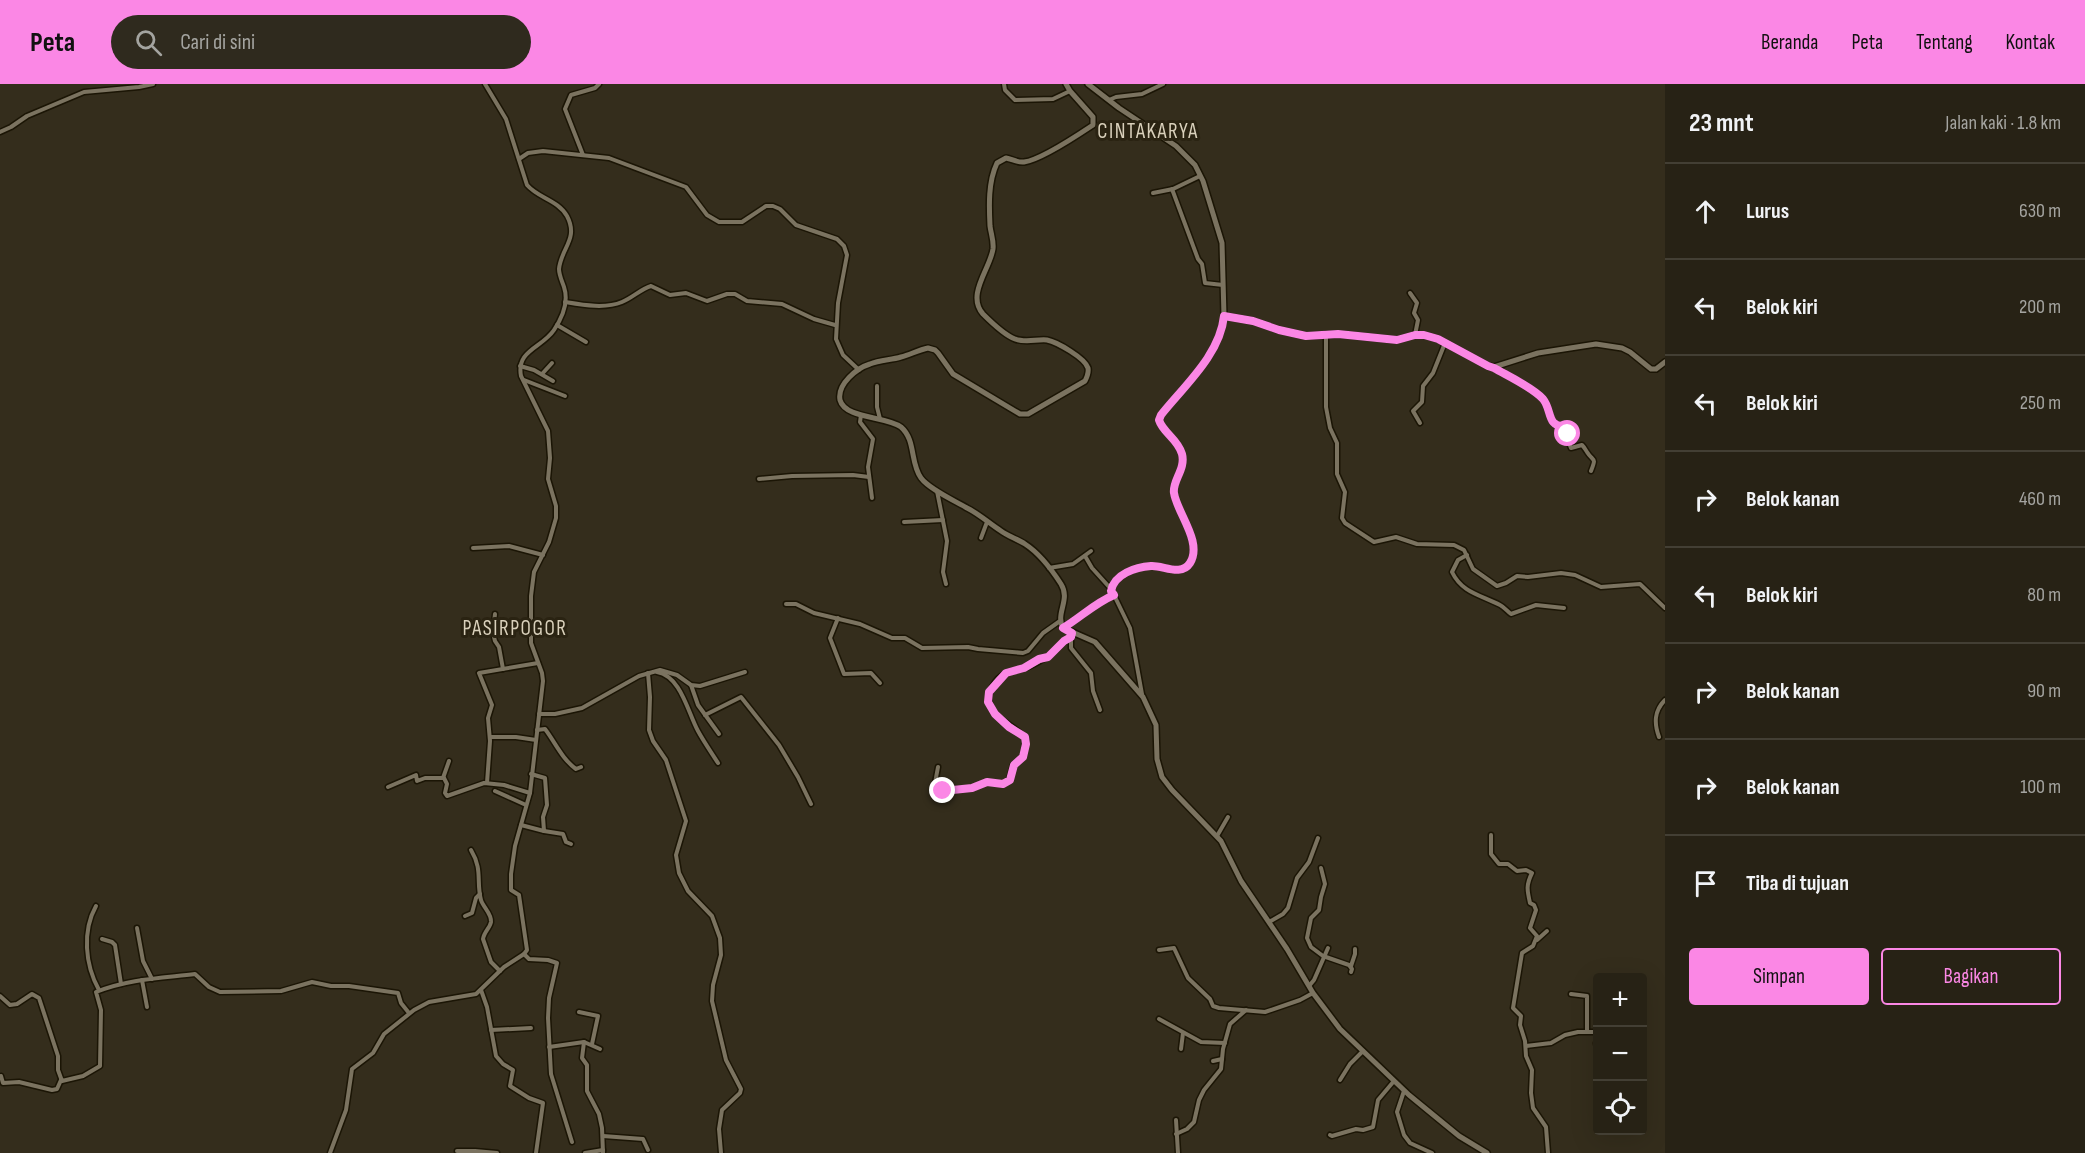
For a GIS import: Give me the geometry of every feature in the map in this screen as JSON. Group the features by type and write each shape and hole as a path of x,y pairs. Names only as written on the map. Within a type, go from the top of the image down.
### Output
{"main road":[{"path":"1066,84 1093,117 1093,125 1029,161 1020,162 1003,158 997,163 994,168 989,199 993,250 980,284 977,299 983,314 1013,338 1023,341 1052,342 1077,356 1087,365 1088,374 1084,381 1024,415 953,374 938,353 931,349 871,363 844,383 840,397 846,409 901,428 910,441 920,476 937,490 1031,548 1061,583 1065,593 1060,621 1063,628 1072,635 1080,634 1095,642 1143,697 1156,725 1157,759 1162,777 1224,846 1241,881 1269,921 1313,993 1340,1029 1404,1091 1459,1136 1487,1153"},
{"path":"1088,84 1176,146 1191,161 1201,176 1222,243 1224,316 1253,321 1300,334 1338,334 1386,340 1424,335 1445,342 1494,368 1539,353 1596,344 1622,348 1651,369 1656,369 1665,362"}],"street":[{"path":"0,132 27,116 84,92 153,84"},
{"path":"330,1153 346,1110 352,1070 373,1053 384,1034 409,1013 429,1002 466,996 481,990 500,971 527,950 519,896 512,890 511,882 515,846 530,793 543,681 531,643 531,597 534,572 543,555 555,521 556,508 549,479 549,434 523,380 520,366 522,358 548,337 557,325 565,302 560,267 571,239 570,223 565,213 530,188 525,181 506,119 485,84"},
{"path":"583,156 565,115 565,109 569,96 595,88 599,84"},
{"path":"1004,84 1005,90 1015,100 1053,99 1070,91"},
{"path":"1109,100 1120,96 1142,94 1163,84"},
{"path":"519,159 528,153 552,151 609,158 682,185 690,190 707,215 719,222 742,222 766,206 773,206 780,208 796,225 837,239 844,246 847,255 835,325 836,339 843,355 859,370"},
{"path":"1153,193 1172,189 1201,176"},
{"path":"1172,189 1198,259 1202,264 1204,282 1208,285 1223,285"},
{"path":"565,302 612,305 623,302 651,286 670,295 686,293 703,300 735,294 747,301 782,304 814,319 835,325"},
{"path":"1410,293 1417,303 1414,313 1418,320 1415,335"},
{"path":"1111,590 1116,580 1132,570 1150,566 1175,570 1190,563 1193,554 1192,543 1173,492 1182,466 1182,454 1179,446 1162,427 1159,420 1211,352 1222,328 1224,316"},
{"path":"557,325 586,342"},
{"path":"1326,334 1326,407 1330,428 1337,443 1337,474 1345,492 1343,521 1374,542 1396,537 1417,544 1449,544 1461,548 1473,569 1497,586 1517,576 1568,573 1601,586 1640,584 1665,608"},
{"path":"1420,423 1412,412 1422,402 1423,386 1433,373 1445,342"},
{"path":"542,374 552,363"},
{"path":"520,366 528,367 552,381"},
{"path":"1494,368 1537,393 1545,402 1553,423 1558,427 1564,426 1564,430 1570,436 1571,448 1582,445 1594,458 1595,462 1591,471"},
{"path":"523,380 565,396"},
{"path":"877,386 877,407 880,419"},
{"path":"861,415 861,422 873,439 868,467 872,498"},
{"path":"759,479 792,476 869,477"},
{"path":"937,490 947,541 943,572 946,585"},
{"path":"904,522 943,520"},
{"path":"981,538 987,522"},
{"path":"473,548 509,546 543,555"},
{"path":"1048,568 1070,565 1091,551"},
{"path":"1467,555 1458,560 1452,573 1461,585 1474,594 1501,606 1511,614 1536,604 1564,608"},
{"path":"1084,556 1111,590 1130,628 1143,697"},
{"path":"1063,628 1084,615 1098,602 1114,595"},
{"path":"786,604 796,604 814,613 860,624 892,638 905,638 922,648 968,646 1020,653 1028,651 1043,633 1060,621"},
{"path":"495,614 493,633 499,647 503,669"},
{"path":"838,618 830,639 844,674 871,674 880,683"},
{"path":"1072,635 1071,648 1091,673 1093,691 1100,710"},
{"path":"938,767 935,783 937,791 972,788 987,782 1003,784 1010,780 1014,765 1023,757 1026,740 1022,734 1009,727 995,714 988,702 989,692 1006,673 1048,657 1072,635"},
{"path":"487,783 490,737 488,718 492,705 479,673 538,663"},
{"path":"539,714 555,714 582,708 650,672 666,671 691,685 700,686 745,672"},
{"path":"650,672 664,674 675,685 697,730 718,763"},
{"path":"650,672 649,730 653,741 666,760 686,821 676,855 677,868 688,891 715,920 720,938 721,956 711,995 722,1050 741,1089 740,1093 722,1110 719,1130 721,1153"},
{"path":"691,685 694,696 719,734"},
{"path":"705,715 741,696 783,750 811,804"},
{"path":"1659,737 1655,720 1660,705 1665,700"},
{"path":"537,730 545,729 552,742 570,763 576,769 581,767"},
{"path":"490,737 536,740"},
{"path":"443,778 449,762"},
{"path":"531,774 545,778 547,805 543,817 544,831"},
{"path":"388,787 416,775 418,781 426,778 443,778 447,782 445,793 448,796 477,784 487,783 504,785 530,793"},
{"path":"495,791 526,805"},
{"path":"1217,836 1227,817"},
{"path":"520,825 563,834 566,842 571,844"},
{"path":"1491,835 1491,854 1499,864 1508,864 1515,870 1526,870 1532,873 1526,892 1530,903 1536,907 1530,928 1537,934 1537,940"},
{"path":"1269,921 1283,914 1288,908 1297,878 1309,862 1318,837"},
{"path":"471,850 476,857 482,903 491,920 483,939 491,962 500,971"},
{"path":"1321,868 1325,884 1319,910 1311,918 1307,938 1311,947 1323,956 1351,966"},
{"path":"465,916 472,913 476,898 480,894"},
{"path":"96,906 88,925 87,943 93,978 99,990"},
{"path":"137,928 144,960 152,979"},
{"path":"1547,931 1533,946 1522,953 1513,1002 1514,1010 1521,1016 1520,1025 1527,1060 1532,1070 1533,1108 1546,1127 1548,1153"},
{"path":"102,939 115,945 121,984"},
{"path":"1159,950 1174,948 1188,978 1210,999 1213,1006 1226,1009 1270,1011 1313,993"},
{"path":"1309,986 1328,948"},
{"path":"1351,972 1355,949"},
{"path":"524,954 529,959 556,963 549,998 549,1047 553,1083 572,1142"},
{"path":"61,1080 83,1076 100,1066 101,1010 96,995 99,990 121,984 195,974 209,987 220,992 273,992 312,982 331,987 349,986 396,992 400,995 400,1001 409,1013"},
{"path":"142,980 147,1007"},
{"path":"481,990 487,1007 497,1058 513,1070 510,1086 529,1098 543,1103 536,1153"},
{"path":"0,996 10,1005 19,1003 32,994 39,998 58,1056 61,1080 57,1089 52,1090 20,1082 3,1083 1,1076"},
{"path":"1571,994 1587,996 1587,1031"},
{"path":"1176,1134 1187,1129 1194,1122 1199,1100 1210,1081 1219,1072 1230,1024 1247,1010"},
{"path":"579,1012 598,1016 592,1044"},
{"path":"1159,1020 1201,1042 1225,1042"},
{"path":"491,1030 531,1028"},
{"path":"1526,1046 1551,1043 1565,1035 1593,1032"},
{"path":"1181,1048 1183,1033"},
{"path":"549,1047 584,1042 600,1049"},
{"path":"584,1042 582,1058 587,1065 587,1091 599,1114 603,1136 603,1152 585,1153"},
{"path":"1340,1080 1350,1064 1363,1052"},
{"path":"1213,1060 1222,1059"},
{"path":"1330,1136 1373,1127 1378,1100 1394,1081"},
{"path":"1404,1091 1397,1112 1404,1135 1410,1143 1432,1153"},
{"path":"1176,1120 1178,1153"},
{"path":"603,1136 644,1139 648,1150"},
{"path":"457,1151 497,1153"}],"district":[{"name":"CINTAKARYA","path":"1148,131"},
{"name":"PASIRPOGOR","path":"515,628"}],"route":[{"path":"943,791 972,788 987,782 1003,784 1010,780 1016,761 1023,757 1025,737 1001,720 988,702 989,692 1000,678 1010,671 1024,668 1039,659 1050,656 1071,637 1072,633 1063,628 1084,615 1098,602 1114,595 1111,591 1113,583 1120,577 1132,570 1150,566 1175,570 1186,567 1190,563 1193,554 1192,543 1188,527 1173,492 1180,475 1182,454 1179,446 1162,427 1159,420 1211,352 1217,342 1224,316 1253,321 1306,336 1338,334 1397,340 1419,334 1438,339 1537,393 1545,402 1553,423 1558,427 1564,426 1568,434"}]}
